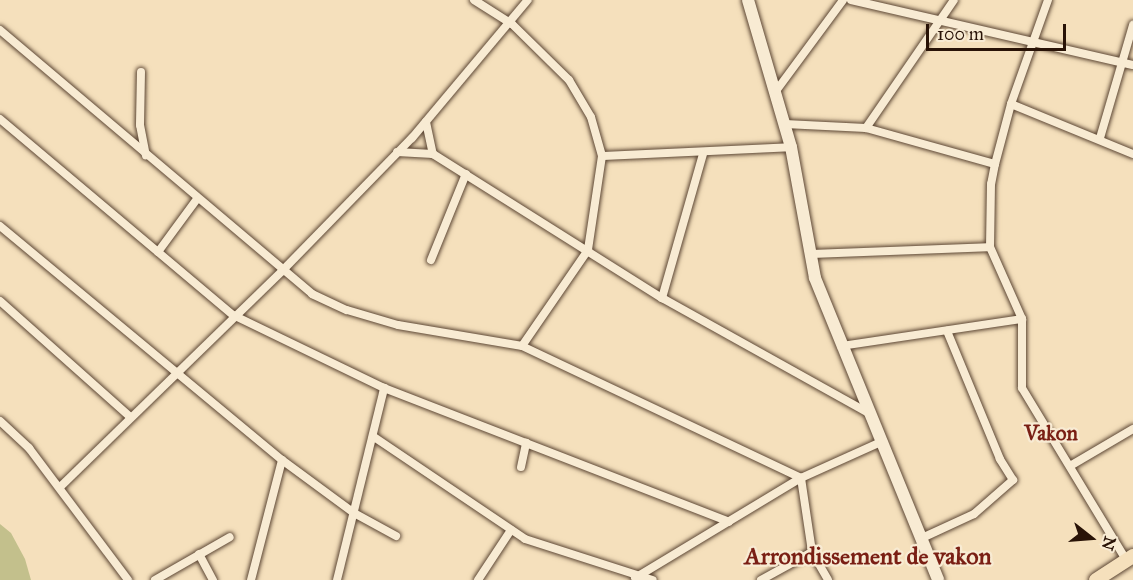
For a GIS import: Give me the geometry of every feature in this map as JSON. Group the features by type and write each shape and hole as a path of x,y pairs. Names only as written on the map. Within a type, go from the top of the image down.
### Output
{"highway":[{"path":"1096,580 1130,558"}],"main road":[{"path":"748,0 791,147 809,254 841,346 872,414 938,580"}],"street":[{"path":"474,0 512,24 568,80 591,117 602,156 588,250 522,346"},
{"path":"60,487 233,315 282,272 426,122 512,24 528,0"},
{"path":"776,91 843,0"},
{"path":"851,0 943,18 1133,65"},
{"path":"866,128 954,0"},
{"path":"1048,0 1036,40 1011,104 995,164 991,184 990,247 1023,319 1022,388 1130,558"},
{"path":"1101,138 1133,25"},
{"path":"0,30 282,272 312,294 347,310 409,328 522,346 801,478"},
{"path":"141,72 140,125 146,155"},
{"path":"1011,104 1101,138 1133,154"},
{"path":"0,119 233,315 384,388 729,522"},
{"path":"426,122 433,154"},
{"path":"785,124 866,128 995,164"},
{"path":"602,156 703,154 791,147"},
{"path":"397,152 433,154 662,298 872,414"},
{"path":"662,298 703,154"},
{"path":"431,260 466,174"},
{"path":"158,252 197,199"},
{"path":"0,226 174,373 282,460 354,513 396,536"},
{"path":"809,254 990,247"},
{"path":"0,301 129,416"},
{"path":"841,346 1023,319"},
{"path":"922,538 974,514 1008,489 1013,480 1000,459 947,331"},
{"path":"337,580 374,437 384,388"},
{"path":"0,421 29,448 128,580"},
{"path":"1070,466 1133,429"},
{"path":"374,437 525,539 635,578 653,580"},
{"path":"635,578 801,478 883,441"},
{"path":"520,467 526,443"},
{"path":"251,580 282,460"},
{"path":"801,478 812,552 828,580"},
{"path":"478,580 511,530"},
{"path":"155,580 230,537"},
{"path":"761,580 812,552"},
{"path":"199,554 213,580"}],"shaded area":[{"path":"0,524 11,533 25,559 31,580 0,580"}],"district":[{"name":"Vakon","path":"1051,433"},
{"name":"Arrondissement de vakon","path":"868,557"}]}
